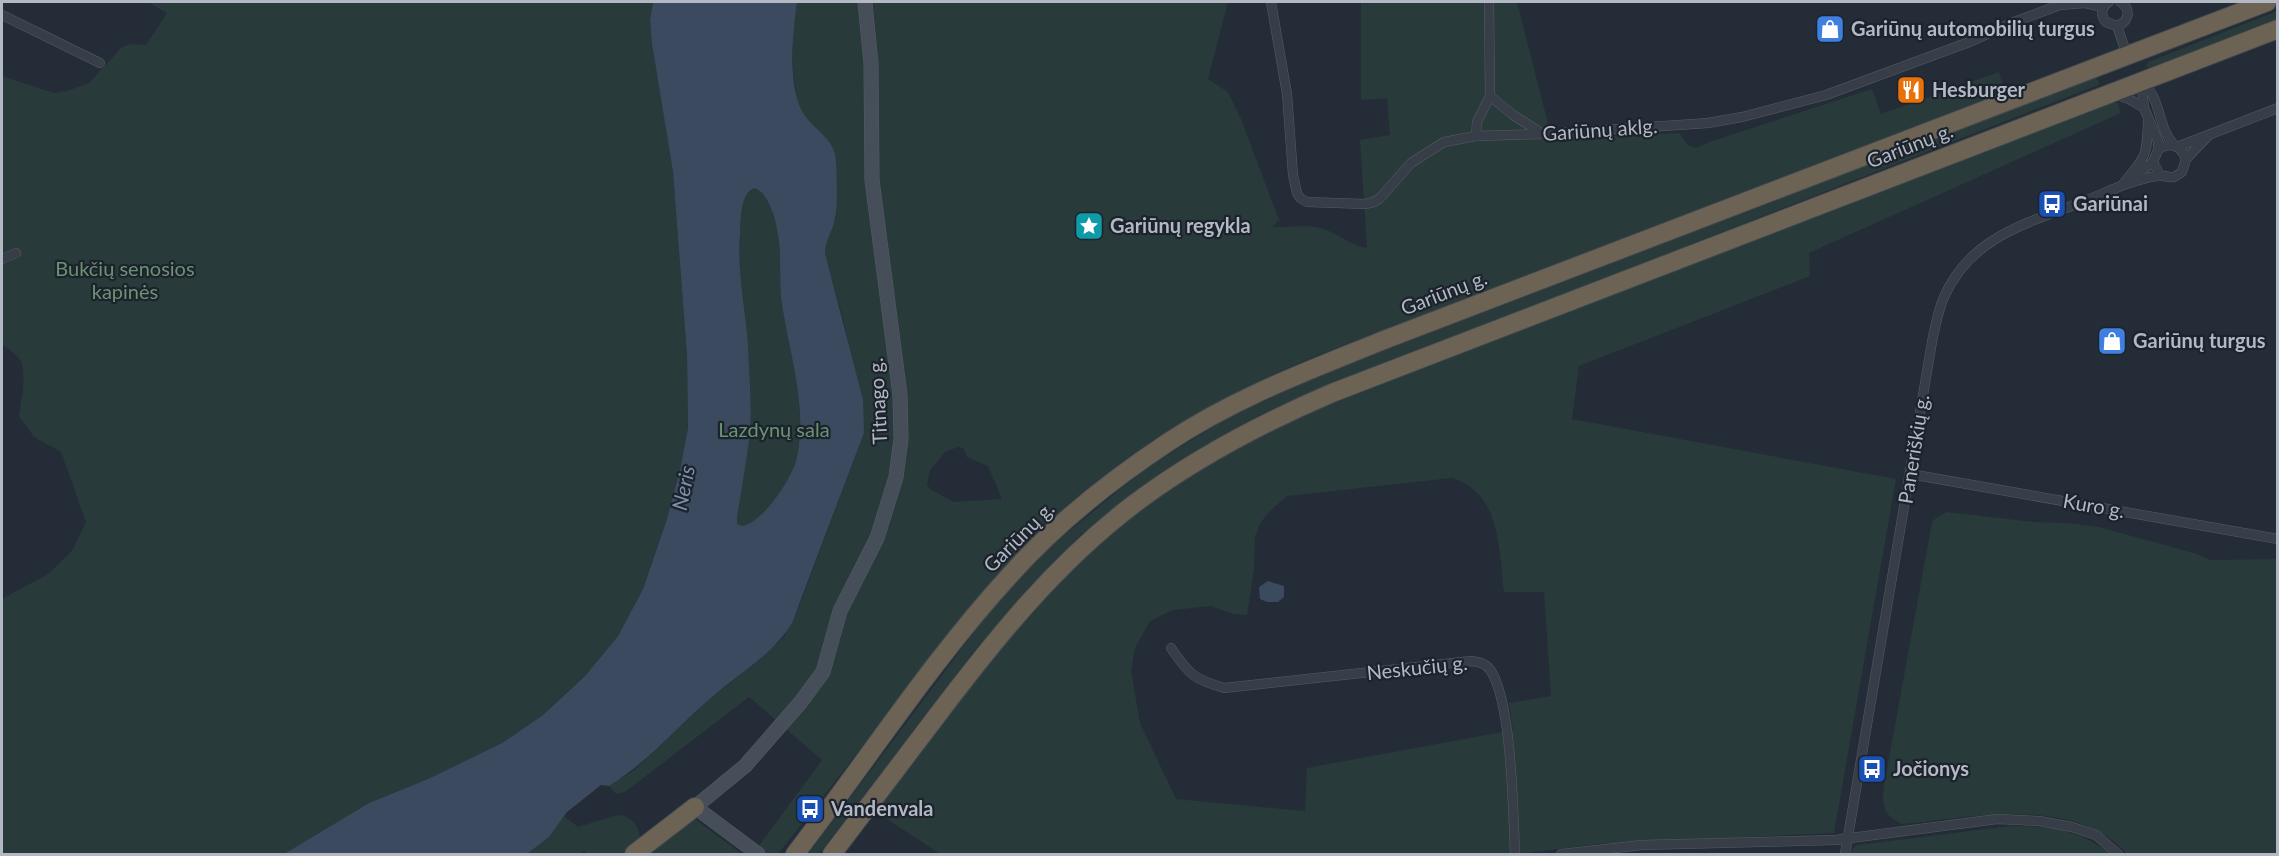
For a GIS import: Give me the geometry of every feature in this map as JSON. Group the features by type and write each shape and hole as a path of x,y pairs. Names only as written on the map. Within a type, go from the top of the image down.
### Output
{"highway":[{"name":"Gariūnų g.","path":"798,850 945,653 1012,573 1078,510 1168,442 1247,398 1306,371 2267,2"},
{"name":"Gariūnų g.","path":"831,855 964,679 1039,590 1095,536 1133,505 1210,453 1287,412 1332,393 2277,29"},
{"path":"2127,55 2141,81"},
{"path":"1998,104 2008,88"},
{"path":"634,855 695,807"}],"street":[{"name":"Titnago g.","path":"695,807 745,766 800,703 823,672 840,611 877,538 896,477 901,439 900,395 872,180 871,63 865,2"},
{"name":"Gariūnų aklg.","path":"1272,2 1287,94 1293,175 1297,193 1303,200 1365,204 1374,202 1396,178 1428,151 1444,142 1476,136 1544,134 1708,123 1742,117 1826,95 1972,41 2060,5 2106,4 2104,19 2109,25 2117,26 2127,55"},
{"path":"1476,136 1477,122 1490,96 1489,2"},
{"path":"2117,26 2124,23 2128,16 2127,8 2120,2"},
{"path":"2,15 100,63"},
{"path":"2141,81 2144,108 2156,132 2158,150"},
{"path":"2141,81 2152,92 2157,102 2166,134 2182,150 2186,159 2208,136"},
{"path":"2110,93 2130,99 2144,108"},
{"path":"1490,96 1544,134"},
{"path":"2123,184 2153,162 2162,146 2176,146 2208,136 2277,108"},
{"path":"2123,184 2147,151 2148,120"},
{"name":"Paneriškių g.","path":"1845,855 1937,319 1944,297 1955,278 1979,250 2012,228 2080,203 2123,184 2160,175 2169,178 2178,175 2185,168 2186,159"},
{"path":"2153,162 2160,175"},
{"path":"2,259 16,253"},
{"name":"Kuro g.","path":"1911,474 2277,539"},
{"name":"Neskučių g.","path":"1171,648 1188,672 1202,682 1224,688 1471,661 1486,665 1491,671 1503,707 1510,768 1515,855"},
{"path":"695,807 758,855"},
{"path":"1560,855 1642,845 1848,838 1997,819 2039,821 2072,827 2096,836 2118,855"}],"green space":[{"name":"Bukčių senosios kapinės","path":"148,2 653,2 650,20 652,44 673,172 687,355 688,428 666,522 643,589 618,636 585,676 543,715 502,743 428,779 369,803 284,854 2,854 2,599 48,574 72,551 86,522 61,452 34,437 19,416 23,383 22,364 16,355 2,345 2,76 54,93 89,83 122,47 131,44 146,45 167,13"},
{"path":"797,2 858,2 865,58 878,55 873,2 1228,2 1208,79 1228,92 1241,119 1279,220 1272,227 1317,227 1367,248 1360,140 1390,135 1387,98 1361,100 1361,2 1517,2 1552,139 1679,133 1688,145 1696,148 1872,89 1881,114 1999,72 2003,86 1993,97 1316,356 1247,387 1182,423 1119,464 1090,487 1014,558 949,633 778,854 753,854 822,760 749,697 625,792 616,794 609,786 633,771 712,697 757,662 784,637 801,601 864,433 845,327 825,253 825,244 836,217 797,99 793,74 793,31","holes":["958,447 963,448 967,457 988,466 1002,499 954,502 930,489 927,484 930,470 945,452"]},
{"path":"2277,11 2277,21 2151,69 2146,66 2148,62"},
{"path":"2096,78 2098,85 1325,387 1262,414 1199,449 1080,535 1029,587 973,652 819,854 808,854 990,611 1051,546 1145,469 1224,420 1313,378"},
{"path":"2110,103 2118,103 2121,113 1809,253 1810,276 1579,366 1572,419 1896,479 1834,833 1597,844 1517,854 940,854 878,813 882,804 937,729 994,655 1023,619 1088,552 1149,502 1205,466 1263,435 1353,394","holes":["1452,478 1468,485 1489,509 1498,542 1504,592 1544,592 1551,696 1509,703 1513,730 1307,768 1305,811 1176,799 1140,723 1131,671 1135,648 1150,621 1173,610 1211,606 1233,614 1247,615 1254,569 1255,536 1261,522 1287,496"]},
{"name":"Lazdynų sala","path":"754,188 767,199 776,225 781,298 799,397 800,437 797,457 784,486 760,516 743,526 737,524 737,518 749,440 751,404 739,248 742,208 746,196"},
{"path":"1947,512 2099,527 2194,553 2211,560 2277,559 2277,854 2127,854 2106,835 2080,823 2052,817 2022,814 1991,815 1902,824 1887,813 1883,799 1884,786 1932,522"},
{"path":"623,815 635,824 640,838 624,854 588,854 584,851 578,854 527,854 549,837 564,816 578,827"},
{"path":"692,817 742,854 640,854"},
{"path":"2010,826 2051,828 2075,834 2111,854 1851,854 1852,849 1858,845"}],"water":[{"name":"Neris","path":"653,2 797,2 792,57 797,99 806,117 829,142 835,154 836,213 825,253 863,400 864,433 792,623 765,655 711,698 623,777 609,786 601,785 567,812 549,837 527,854 284,854 369,803 428,779 502,743 543,715 585,676 618,636 643,589 666,522 688,428 687,355 673,172 650,20","holes":["754,188 759,190 770,206 779,238 781,298 799,397 800,437 797,457 784,486 760,516 743,526 737,524 737,518 749,440 751,404 740,234 742,208 746,196"]},
{"path":"1268,581 1284,586 1284,597 1278,602 1267,602 1260,599 1259,587"}],"place":[{"name":"Gariūnų automobilių turgus","path":"1830,29"},
{"name":"Hesburger","path":"1911,90"},
{"name":"Gariūnai","path":"2052,204"},
{"name":"Gariūnų regykla","path":"1089,226"},
{"name":"Gariūnų turgus","path":"2112,341"},
{"name":"Jočionys","path":"1872,769"},
{"name":"Vandenvala","path":"810,809"}]}
